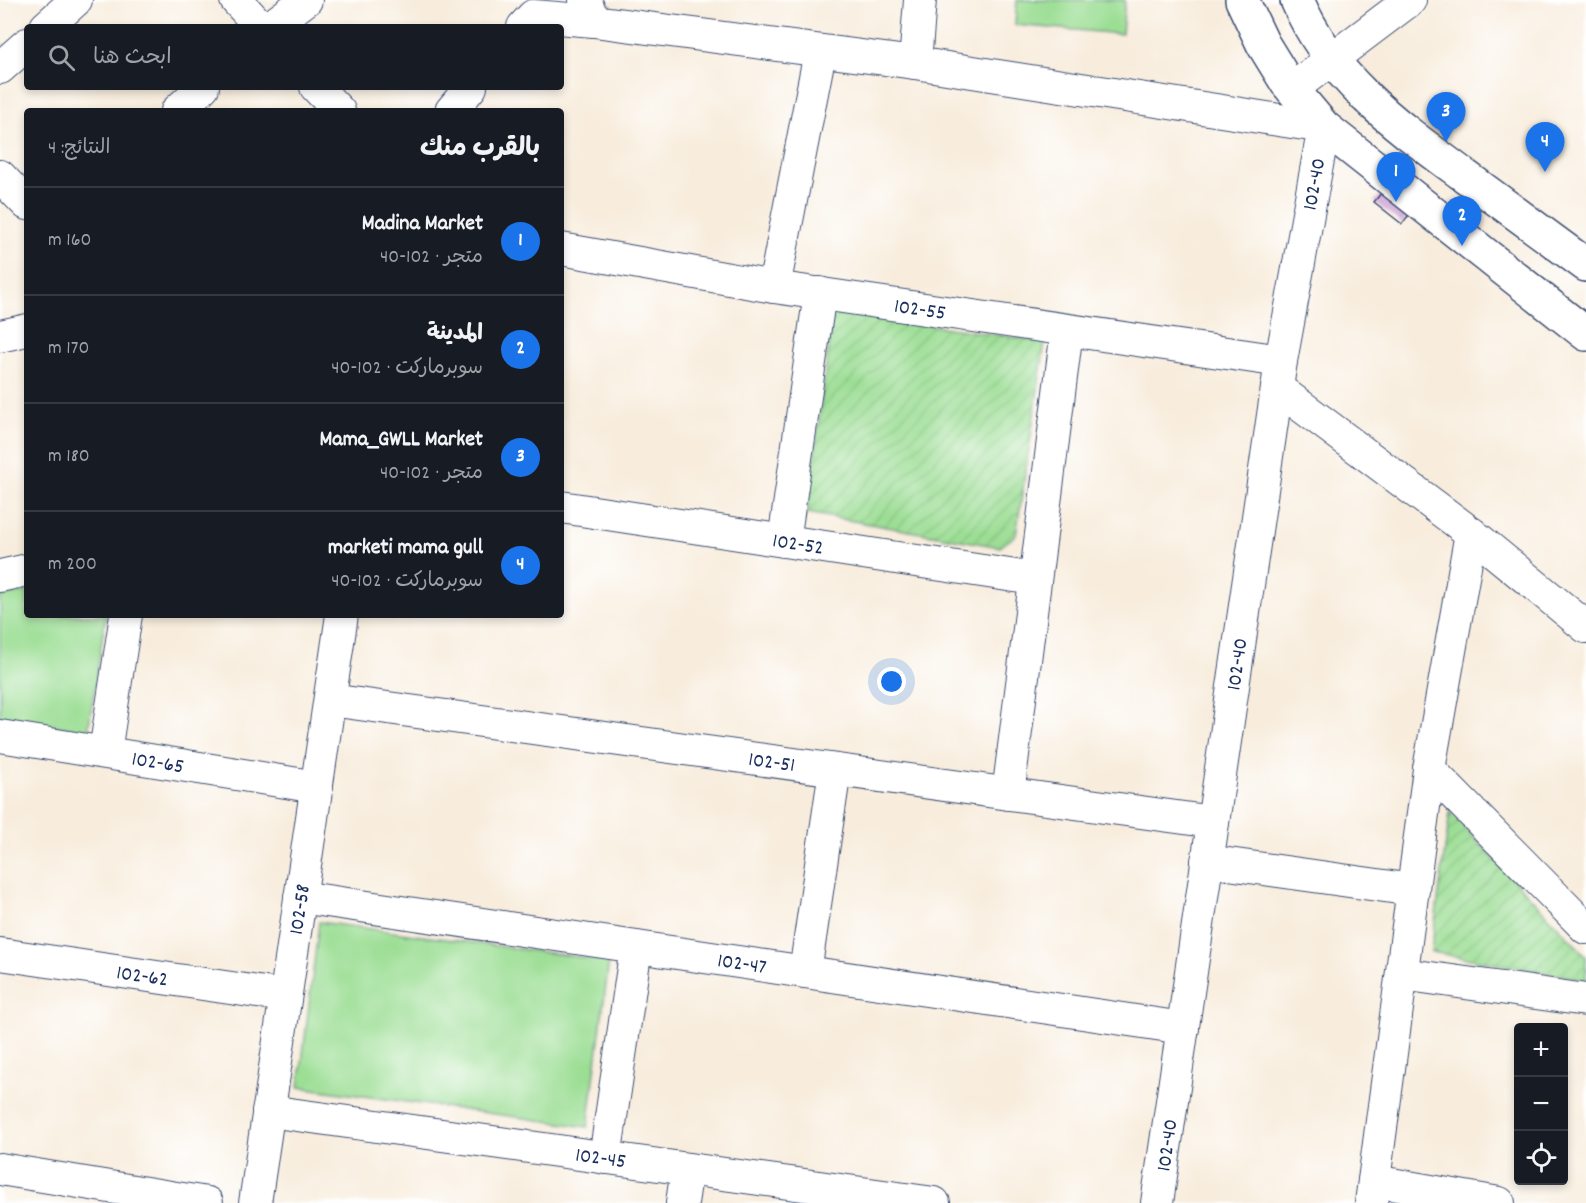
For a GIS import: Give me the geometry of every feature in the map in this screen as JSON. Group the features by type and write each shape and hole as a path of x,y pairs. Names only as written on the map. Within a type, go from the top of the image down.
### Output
{"main road":[{"path":"1242,0 1263,44 1292,89 1324,127 1586,334"},
{"path":"1297,0 1304,18 1331,58 1354,87 1391,121 1586,265"}],"street":[{"path":"49,24 76,0"},
{"path":"236,0 258,24"},
{"path":"274,24 306,0"},
{"path":"915,63 920,0"},
{"path":"1292,89 1410,0"},
{"path":"526,24 533,16 589,10 820,52 915,63 1324,127"},
{"path":"0,68 24,47"},
{"path":"774,287 820,52"},
{"path":"180,108 200,90"},
{"path":"319,90 336,108"},
{"path":"454,108 468,90"},
{"name":"102-40","path":"1157,1203 1279,375 1324,127"},
{"path":"0,176 24,201"},
{"name":"102-55","path":"564,250 774,287 1067,330 1279,375"},
{"path":"784,541 820,293"},
{"path":"1008,794 1067,330"},
{"path":"0,336 24,331"},
{"path":"1279,375 1586,627"},
{"name":"102-52","path":"564,507 1035,579"},
{"path":"1471,533 1429,769 1373,1192 1498,1203"},
{"path":"0,576 24,571"},
{"path":"105,753 126,618"},
{"name":"102-58","path":"255,1203 342,618"},
{"name":"102-51","path":"330,699 1213,822"},
{"name":"102-65","path":"0,736 317,787"},
{"path":"1429,769 1586,928"},
{"path":"805,972 835,770"},
{"path":"1207,861 1413,891"},
{"name":"102-47","path":"300,897 1183,1028"},
{"path":"604,1158 636,947"},
{"name":"102-62","path":"0,954 285,996"},
{"path":"1402,974 1586,1000"},
{"name":"102-45","path":"268,1111 934,1203"},
{"path":"0,1169 39,1189 207,1203"},
{"path":"682,1203 687,1169"}],"green space":[{"path":"1017,0 1125,0 1122,34 1015,25"},
{"path":"833,311 1045,342 1016,535 1000,547 807,513"},
{"path":"24,592 24,618 106,618 88,731 0,717 0,597"},
{"path":"1450,812 1586,956 1586,980 1431,952"},
{"path":"319,922 609,961 588,1127 299,1087"}],"building":[{"path":"1391,181 1418,203 1402,224 1374,202"}],"place":[{"name":"Mama_GWLL Market","path":"1446,142"},
{"name":"marketi mama gull","path":"1545,172"},
{"name":"Madina Market","path":"1396,202"},
{"name":"المدينة","path":"1462,246"}]}
